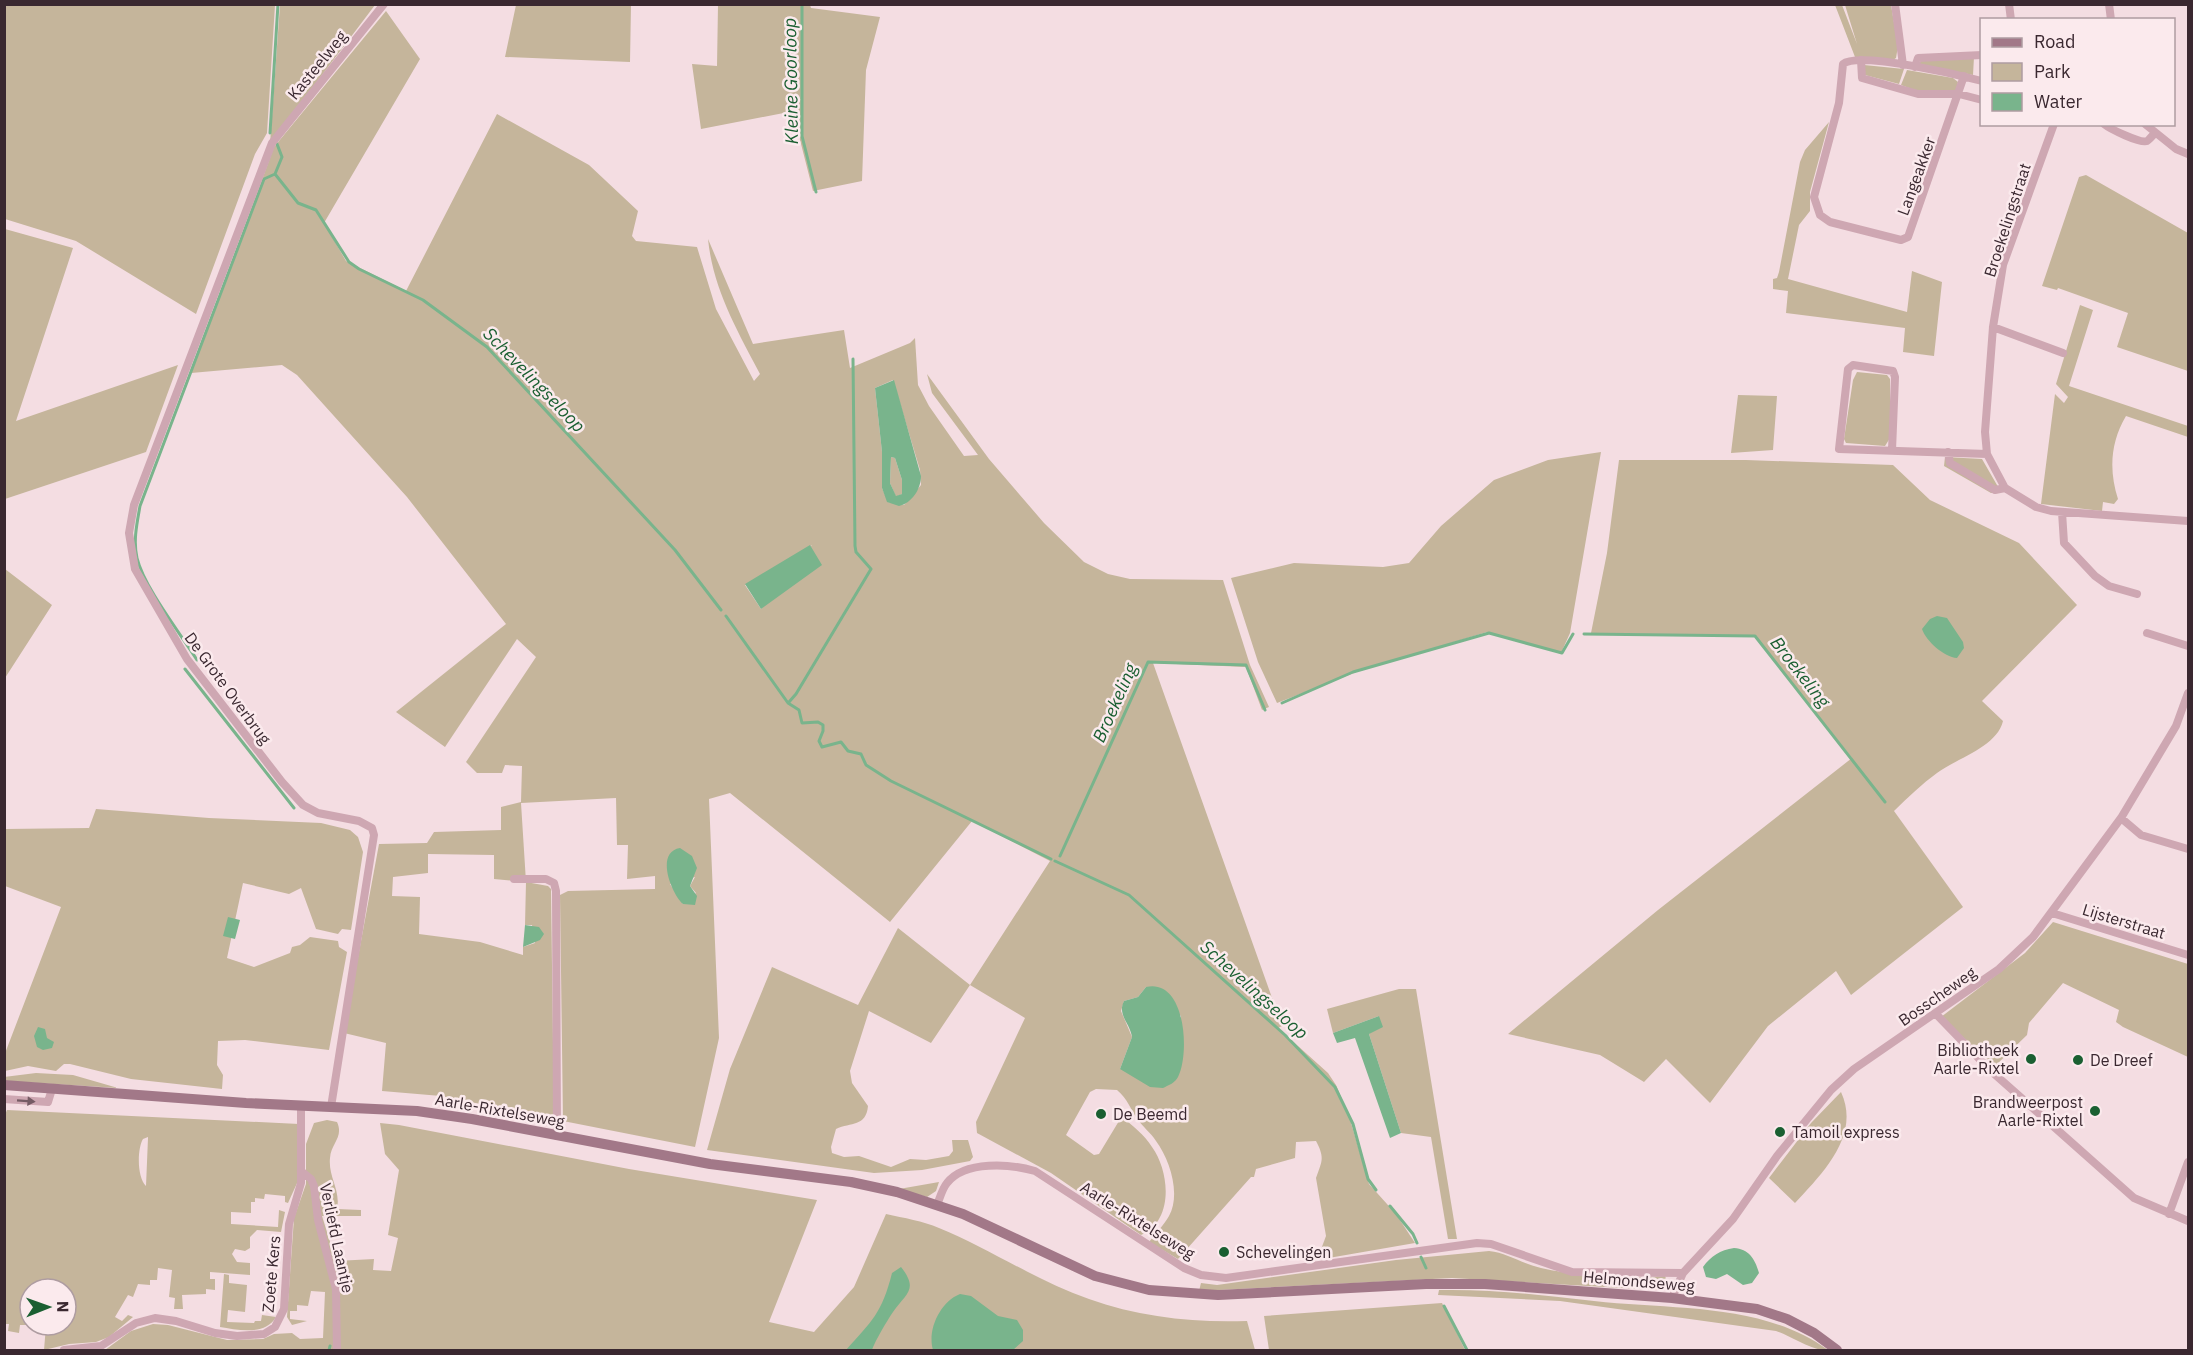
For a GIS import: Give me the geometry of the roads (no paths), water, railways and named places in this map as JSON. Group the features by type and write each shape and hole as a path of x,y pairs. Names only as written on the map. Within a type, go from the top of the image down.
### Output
{"street":[{"name":"Kasteelweg","path":"272,143 384,4"},
{"path":"1895,4 1903,65"},
{"path":"1916,67 1918,58 1980,55"},
{"path":"1980,80 1916,67 1860,60 1862,78 1918,94 1959,94 1980,99"},
{"name":"Langeakker","path":"1860,60 1843,64 1839,103 1814,197 1820,215 1830,222 1901,240 1908,237 1964,76"},
{"name":"Broekelingstraat","path":"2005,488 1987,454 1985,432 1993,327 2003,265 2052,126"},
{"path":"2106,126 2112,131 2142,142 2148,141 2154,134"},
{"path":"2147,126 2154,134 2188,154"},
{"name":"De Grote Overbrug","path":"272,143 134,505 129,545 141,582 187,659 282,782 303,805 318,813 359,822 372,828 374,834 330,1107"},
{"path":"1993,327 2063,353"},
{"path":"1892,450 1895,377 1893,371 1853,365 1848,369 1839,449 1987,454"},
{"path":"1948,452 1950,463 1995,490 2005,488 2036,507 2062,512 2188,521"},
{"path":"2062,512 2064,543 2072,552 2095,576 2109,586 2137,594"},
{"path":"2147,633 2188,646"},
{"name":"Bosscheweg","path":"1672,1298 1683,1273 1733,1219 1777,1156 1831,1090 1854,1069 1936,1014 2019,952 2052,913 2121,818 2167,743 2188,693"},
{"path":"2121,818 2141,835 2188,849"},
{"path":"513,879 546,879 554,883 556,891 557,1136"},
{"name":"Lijsterstraat","path":"2052,913 2188,955"},
{"path":"1936,1014 1991,1071 2134,1198 2188,1221"},
{"name":"Aarle-Rixtelseweg","path":"4,1085 301,1107 417,1111 472,1119 710,1164 851,1182 963,1214 1095,1276 1149,1290 1218,1295 1426,1284"},
{"path":"4,1099 48,1102 52,1089"},
{"name":"Zoete Kers","path":"64,1350 101,1346 136,1323 155,1318 176,1321 225,1335 250,1336 272,1331 280,1321 284,1309 289,1224 300,1190 301,1107"},
{"path":"2169,1214 2188,1162"},
{"name":"Aarle-Rixtelseweg","path":"937,1205 947,1182 959,1174 994,1166 1019,1166 1035,1171 1184,1268 1201,1275 1226,1278 1418,1250"},
{"name":"Verliefd Laantje","path":"301,1171 311,1179 314,1186 318,1220 336,1289 336,1350"},
{"name":"Helmondseweg","path":"1418,1250 1477,1243 1491,1244 1572,1272 1683,1273"},
{"name":"Helmondseweg","path":"1426,1284 1530,1286 1672,1298 1757,1309 1787,1318 1814,1333 1837,1350"}],"water":[{"path":"894,380 921,476 915,495 908,502 899,506 887,502 882,488 882,452 875,388","holes":["891,457 895,458 902,480 902,494 896,496 890,483"]},
{"path":"810,545 822,565 761,609 745,584"},
{"path":"1937,616 1947,618 1963,642 1964,648 1957,658 1941,652 1924,634 1922,629 1930,619"},
{"path":"680,848 692,856 697,868 690,886 697,896 695,905 683,904 670,883 668,857 672,851"},
{"path":"228,917 240,920 235,939 223,936"},
{"path":"525,925 539,927 544,934 540,940 523,947"},
{"path":"1146,987 1159,987 1170,994 1182,1020 1184,1052 1182,1066 1177,1079 1163,1088 1150,1087 1120,1069 1132,1037 1123,1015 1122,1006 1124,1001 1138,997"},
{"path":"1379,1016 1383,1027 1369,1034 1401,1133 1390,1138 1355,1038 1337,1043 1333,1033"},
{"path":"38,1027 45,1029 47,1038 54,1042 52,1048 43,1050 37,1047 34,1036"},
{"path":"1734,1248 1744,1250 1756,1263 1759,1273 1752,1283 1743,1285 1727,1274 1716,1279 1706,1277 1703,1267 1709,1260 1720,1252"},
{"path":"901,1267 909,1281 909,1291 893,1312 872,1350 846,1350 875,1316 892,1273"},
{"path":"960,1294 971,1296 998,1316 1017,1320 1023,1330 1023,1341 1013,1350 933,1350 932,1334 937,1318 946,1303"}],"waterway":[{"name":"Schevelingseloop","path":"270,133 278,4"},
{"name":"Kleine Goorloop","path":"802,4 802,136 816,192"},
{"name":"Schevelingseloop","path":"277,144 282,157 275,174 298,203 316,210 349,262 423,300 487,347 675,550 721,610"},
{"path":"197,660 155,596 141,570 135,545 140,506 264,179 275,174"},
{"path":"789,702 871,569 856,552 855,546 853,359"},
{"name":"Schevelingseloop","path":"726,616 788,703 799,710 802,723 818,722 823,725 819,741 822,747 841,742 848,751 861,754 866,765 891,781 1051,859"},
{"name":"Broekeling","path":"1282,703 1353,672 1489,633 1562,653 1573,634"},
{"name":"Broekeling","path":"1584,634 1755,636 1885,802"},
{"name":"Broekeling","path":"1060,856 1148,662 1246,665 1265,710"},
{"path":"185,669 294,808"},
{"name":"Schevelingseloop","path":"1055,861 1129,895 1285,1035 1335,1087 1353,1124 1368,1179 1376,1190"},
{"name":"Schevelingseloop","path":"1390,1206 1413,1234 1417,1243"},
{"name":"Schevelingseloop","path":"1421,1257 1426,1268"},
{"name":"Schevelingseloop","path":"1444,1306 1467,1350"},
{"path":"329,1350 330,1346"}],"place":[{"name":"Bibliotheek Aarle-Rixtel","path":"2031,1059"},
{"name":"De Dreef","path":"2078,1060"},
{"name":"Brandweerpost Aarle-Rixtel","path":"2095,1111"},
{"name":"De Beemd","path":"1101,1114"},
{"name":"Tamoil express","path":"1780,1132"},
{"name":"Schevelingen","path":"1224,1252"}]}
